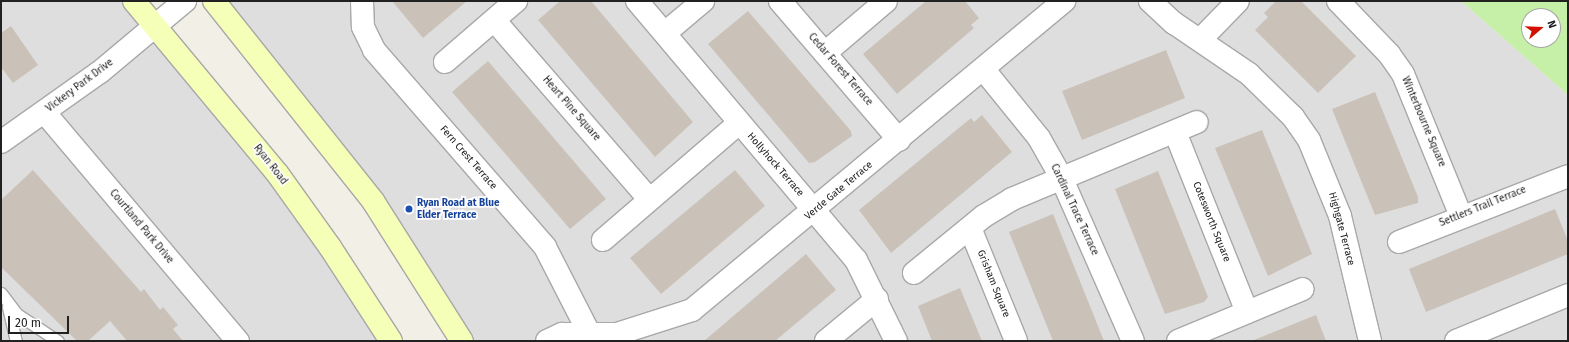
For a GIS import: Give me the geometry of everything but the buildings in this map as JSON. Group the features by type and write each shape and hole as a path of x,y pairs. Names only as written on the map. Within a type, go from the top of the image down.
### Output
{"main road":[{"name":"Ryan Road","path":"134,1 277,173 330,246 391,341"},
{"path":"214,1 373,201 462,341"}],"street":[{"name":"Vickery Park Drive","path":"1,142 44,113 186,1"},
{"name":"Fern Crest Terrace","path":"362,1 363,27 374,50 545,247 590,340"},
{"path":"445,62 516,1"},
{"name":"Hollyhock Terrace","path":"637,1 856,260 877,299 896,341"},
{"path":"665,33 703,1"},
{"name":"Cedar Forest Terrace","path":"780,1 899,140"},
{"path":"825,53 886,1"},
{"name":"Verde Gate Terrace","path":"547,341 562,334 590,340 644,328 686,314 815,211 1064,1"},
{"name":"Highgate Terrace","path":"1150,1 1200,40 1233,61 1270,93 1309,140 1340,216 1370,341"},
{"path":"1200,40 1238,1"},
{"name":"Winterbourne Square","path":"1338,1 1389,54 1403,74 1460,216"},
{"name":"Heart Pine Square","path":"494,20 649,199"},
{"name":"Cardinal Trace Terrace","path":"984,70 1039,138 1061,177 1133,341"},
{"name":"Courtland Park Drive","path":"44,113 238,341"},
{"path":"914,273 998,206 1061,177 1197,122"},
{"path":"603,240 739,123"},
{"name":"Cotesworth Square","path":"1175,132 1247,312"},
{"name":"Settlers Trail Terrace","path":"1399,242 1460,216 1568,176"},
{"name":"Grisham Square","path":"970,228 1016,341"},
{"path":"1178,341 1303,289"},
{"path":"1456,341 1568,294"},
{"path":"826,341 877,299"}],"lane":[{"path":"3,296 16,341"},
{"path":"3,296 17,314 58,341"}],"shaded area":[{"path":"1,1 134,1 391,341 1,341"},
{"path":"214,1 1461,1 1568,95 1568,341 462,341"}],"green space":[{"path":"1461,1 1568,1 1568,95"}],"place":[{"name":"Ryan Road at Blue Elder Terrace","path":"409,209"}]}
